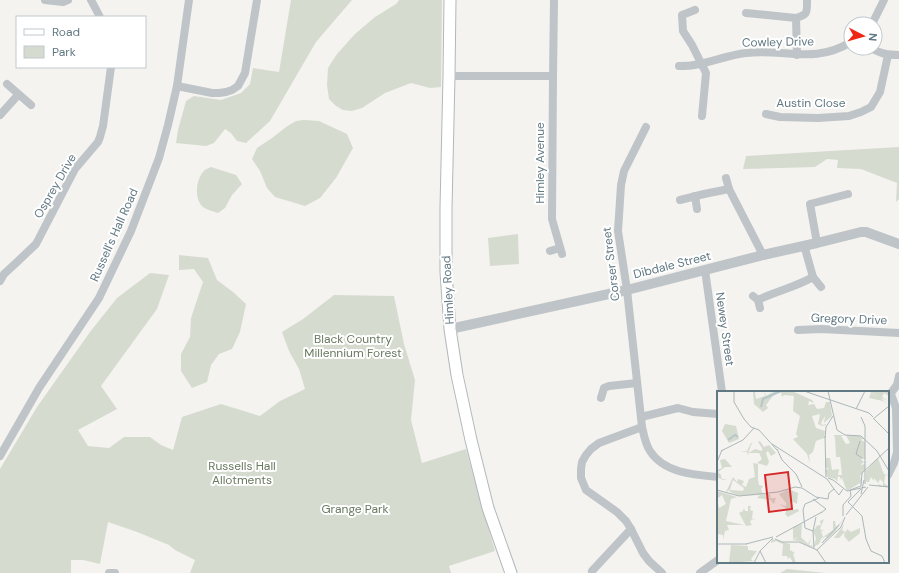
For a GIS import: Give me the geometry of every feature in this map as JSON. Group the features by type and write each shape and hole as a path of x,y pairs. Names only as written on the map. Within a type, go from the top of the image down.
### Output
{"main road":[{"name":"Himley Road","path":"450,0 446,201 446,265 450,329 457,375 471,440 488,508 511,573"}],"street":[{"path":"45,0 63,2 68,0"},
{"path":"91,0 99,16"},
{"name":"Russell's Hall Road","path":"0,456 39,388 99,298 131,231 158,158 168,125 177,86 189,0"},
{"path":"177,86 219,93 232,90 238,86 245,73 257,0"},
{"name":"Himley Avenue","path":"550,252 561,251 552,219 554,0"},
{"path":"746,13 796,18 807,12 807,0"},
{"path":"876,16 884,0"},
{"path":"695,10 682,15 683,31 702,63 706,73 702,116"},
{"path":"796,18 797,55"},
{"name":"Cowley Drive","path":"679,66 694,65 745,53 768,52 812,55 829,52 843,46"},
{"path":"883,54 899,55"},
{"name":"Austin Close","path":"766,114 780,117 818,118 849,116 861,112 871,107 880,92 888,55"},
{"name":"Osprey Drive","path":"1,275 36,244 75,169 98,142 103,126 111,68"},
{"path":"449,76 553,76"},
{"path":"7,84 31,105"},
{"path":"0,115 18,95"},
{"name":"Corser Street","path":"646,127 624,171 621,185 618,231 642,427 646,444 650,451 662,463 683,473 717,477"},
{"path":"726,178 729,189 763,255"},
{"path":"680,200 729,189"},
{"path":"817,243 810,204 848,194"},
{"path":"695,196 697,209"},
{"name":"Dibdale Street","path":"450,329 626,290 861,232 866,232 899,244"},
{"path":"804,245 813,277 821,287"},
{"name":"Newey Street","path":"705,270 722,391"},
{"path":"757,301 768,295 803,283 813,277"},
{"name":"Gregory Drive","path":"798,330 821,329 899,334"},
{"path":"889,473 897,452 896,408 889,396 897,386 899,376"},
{"path":"602,398 604,388 609,386 637,383"},
{"path":"641,417 678,408 693,412 717,414"},
{"path":"642,427 599,443 591,449 586,455 581,469 581,478 586,490 617,512 626,522 643,553 662,573"},
{"path":"592,571 631,529"},
{"path":"700,573 717,561"},
{"path":"109,573 115,573"}],"green space":[{"path":"291,0 352,0 316,42 270,121 246,143 237,141 231,133 225,129 214,143 206,146 176,143 186,101 194,96 221,100 241,93 250,84 253,68 279,72"},
{"path":"399,0 442,0 441,87 430,88 411,83 385,93 362,108 352,111 343,110 329,99 327,85 328,68 337,54 355,34 375,17 396,4"},
{"path":"296,121 319,121 347,134 353,148 336,178 320,198 305,206 275,197 267,188 260,171 252,159 257,148"},
{"path":"899,147 899,199 896,202 897,183 861,169 837,168 838,160 827,159 815,167 743,169 746,156"},
{"path":"211,167 236,175 242,184 232,195 225,208 218,213 203,207 200,204 197,195 201,175 205,170"},
{"path":"518,234 519,264 490,266 488,238"},
{"path":"179,255 208,258 217,280 246,304 240,332 232,349 219,354 211,365 207,382 192,388 181,371 181,354 190,337 191,318 203,282 194,269 179,270"},
{"path":"150,273 169,275 157,309 101,386 117,409 78,430 88,446 109,448 124,437 150,437 161,445 173,450 182,417 221,404 260,416 280,401 305,389 299,369 289,351 282,332 303,319 334,295 394,296 404,344 415,380 411,420 422,463 466,449 495,551 449,566 451,573 190,573 195,560 175,550 169,545 108,522 100,564 83,560 71,560 71,573 0,573 0,469 37,407 90,332 117,298"},
{"path":"787,569 826,573 780,573"}],"park label":[{"name":"Black Country Millennium Forest","path":"353,346"},
{"name":"Russells Hall Allotments","path":"242,473"},
{"name":"Grange Park","path":"355,509"}]}
